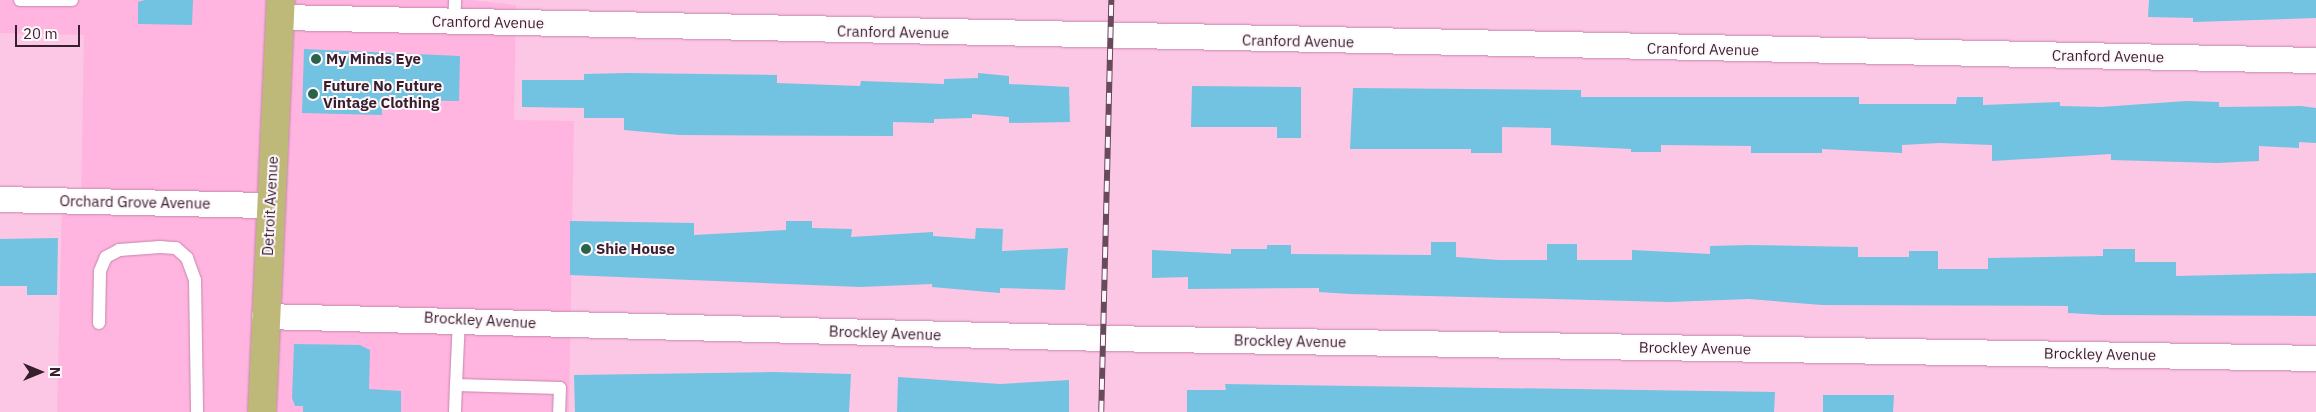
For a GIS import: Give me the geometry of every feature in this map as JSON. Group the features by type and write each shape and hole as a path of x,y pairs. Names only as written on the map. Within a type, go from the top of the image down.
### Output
{"main road":[{"name":"Detroit Avenue","path":"262,412 264,316 280,9"}],"street":[{"name":"Cranford Avenue","path":"280,9 454,11 2316,60"},
{"name":"Orchard Grove Avenue","path":"0,199 270,204"},
{"name":"Brockley Avenue","path":"264,316 459,319 1112,338 2316,358"}],"lane":[{"path":"20,0 72,0"},
{"path":"99,323 100,271 106,256 119,250 160,247 176,248 187,258 195,280 196,412"},
{"path":"455,412 459,319"},
{"path":"456,385 560,388 559,412"}],"shaded area":[{"path":"0,0 470,0 516,5 514,120 574,121 569,412 57,412 62,206 81,206 84,35 0,33"}],"building":[{"path":"145,0 193,0 192,25 138,24 138,2"},
{"path":"2149,0 2316,0 2316,18 2193,22 2193,18 2148,17"},
{"path":"304,49 460,56 459,101 382,100 382,115 302,113"},
{"path":"978,73 1009,76 1009,84 1069,87 1070,122 1009,123 1009,117 972,114 972,118 934,119 934,123 893,122 893,136 679,135 624,130 624,118 584,118 584,108 522,107 522,80 584,80 584,74 777,75 777,83 860,86 861,81 944,84 944,79 978,78"},
{"path":"1192,86 1301,87 1301,138 1277,138 1277,127 1191,127"},
{"path":"1353,88 1581,90 1581,97 1859,97 1859,104 1956,104 1957,97 1983,97 1983,105 2060,102 2060,106 2101,107 2186,101 2219,102 2219,107 2301,106 2316,108 2316,143 2299,142 2299,148 2259,146 2259,161 2217,163 2111,160 2111,154 1992,161 1992,145 1939,143 1902,145 1902,153 1822,149 1822,153 1751,153 1751,146 1661,145 1661,152 1631,152 1631,149 1551,145 1551,128 1502,127 1502,153 1471,153 1471,149 1350,149"},
{"path":"570,221 694,223 694,235 786,230 786,221 812,221 812,228 852,229 851,237 933,232 933,236 975,239 976,228 1003,229 1002,251 1068,248 1065,290 1000,288 1000,293 932,287 932,284 860,287 570,275"},
{"path":"58,238 57,295 27,295 27,286 0,286 0,239"},
{"path":"1431,242 1456,242 1456,257 1499,260 1547,260 1547,244 1577,244 1577,260 1632,260 1632,250 1710,254 1710,246 1749,245 1858,247 1858,257 1909,257 1909,251 1938,251 1938,269 1988,269 1988,258 2103,256 2103,249 2135,249 2135,262 2176,262 2176,276 2316,273 2316,316 2103,315 2068,313 2068,306 1822,305 1749,299 1669,302 1350,294 1319,292 1319,288 1188,289 1188,277 1152,278 1152,250 1231,254 1231,249 1267,249 1267,245 1291,245 1291,254 1431,255"},
{"path":"294,344 360,345 370,350 369,389 401,391 401,412 303,412 303,406 295,406 292,398"},
{"path":"773,372 851,374 849,412 575,412 574,375"},
{"path":"898,377 1000,384 1069,380 1069,412 897,412"},
{"path":"1225,384 1775,392 1774,412 1187,412 1187,390 1226,390"},
{"path":"1823,395 1894,395 1893,412 1823,412"}],"railway":[{"path":"1101,412 1111,0"}],"place":[{"name":"My Minds Eye","path":"316,59"},
{"name":"Future No Future Vintage Clothing","path":"313,94"},
{"name":"Shie House","path":"586,249"}]}
